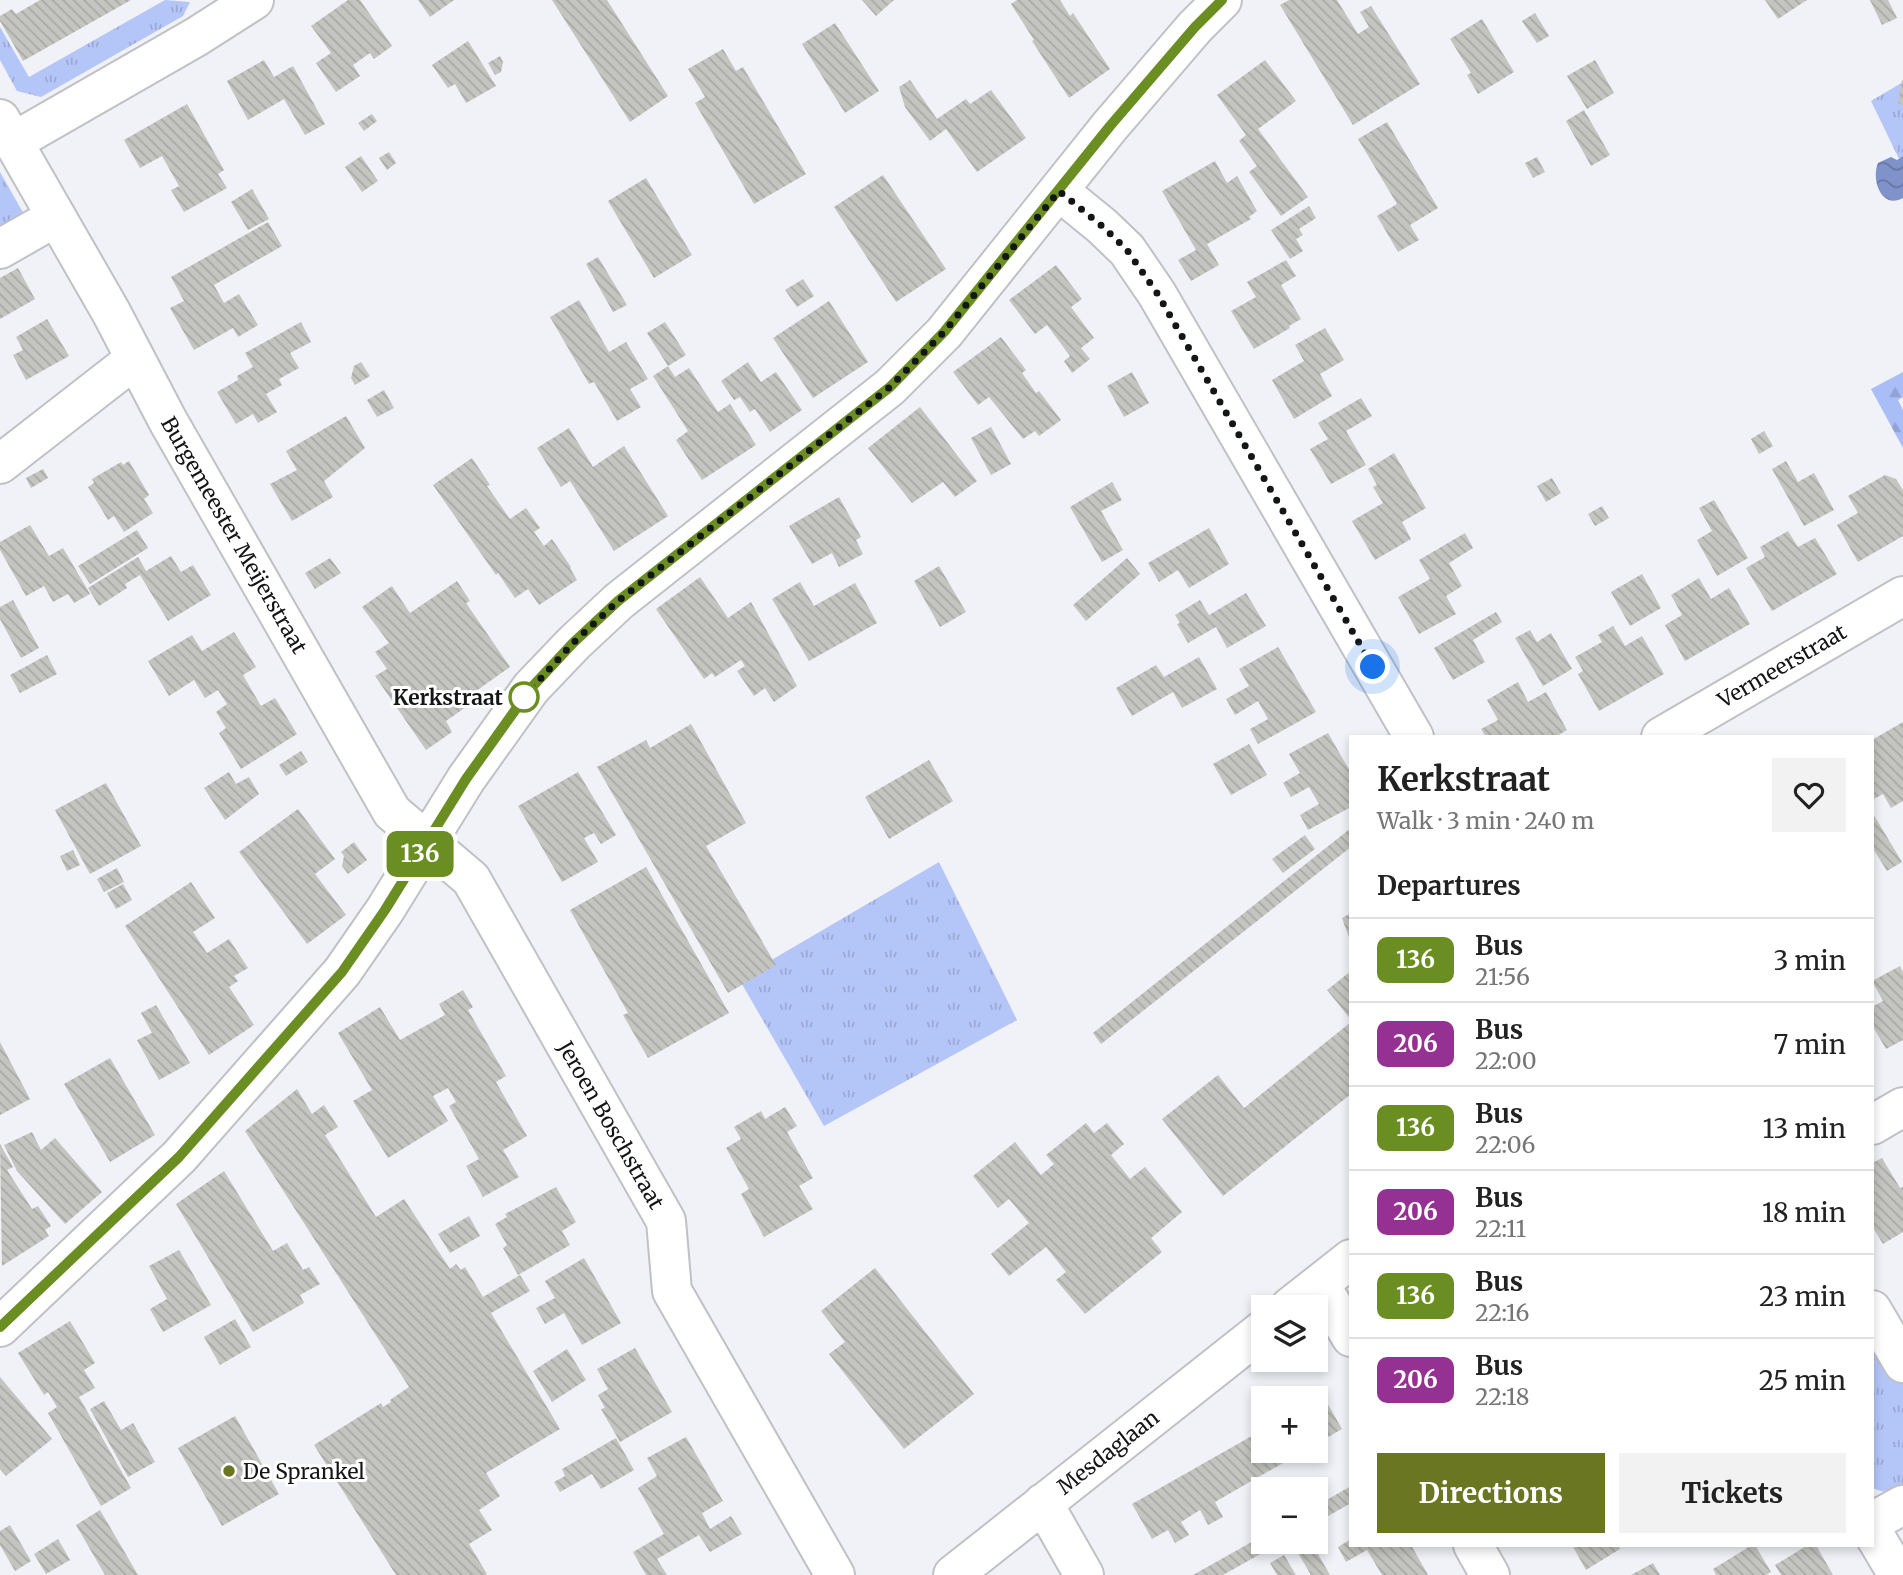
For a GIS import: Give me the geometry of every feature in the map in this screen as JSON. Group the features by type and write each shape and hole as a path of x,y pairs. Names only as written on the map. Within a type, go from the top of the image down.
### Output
{"street":[{"path":"0,1327 179,1157 342,972 385,910 466,779 531,688 573,643 618,601 890,387 944,332 1153,76 1222,0"},
{"path":"7,130 185,44 235,5"},
{"name":"Burgemeester Meijerstraat","path":"7,130 168,421 392,812 428,842"},
{"path":"1059,191 1127,250 1157,293 1413,735"},
{"path":"0,248 56,216"},
{"path":"0,464 135,359"},
{"name":"Vermeerstraat","path":"1664,735 1903,596"},
{"name":"Jeroen Boschstraat","path":"428,842 471,879 666,1221 672,1291 835,1575"},
{"path":"1874,1124 1903,1107"},
{"path":"1306,1295 1349,1261"},
{"path":"1320,1284 1349,1334"},
{"path":"1874,1313 1903,1363"},
{"name":"Mesdaglaan","path":"953,1575 1251,1339"},
{"path":"1043,1503 1084,1575"},
{"path":"1874,1521 1903,1505"},
{"path":"1874,1534 1898,1575"},
{"path":"1474,1547 1490,1575"}],"green space":[{"path":"165,0 190,2 183,16 41,97 17,91 0,60 0,27 29,77"},
{"path":"1903,82 1903,167 1871,101"},
{"path":"0,172 25,216 0,237"},
{"path":"1903,372 1903,397 1898,400 1903,410 1903,448 1871,389"},
{"path":"939,862 1017,1020 824,1126 739,979"},
{"path":"1874,1330 1903,1379 1903,1491 1874,1488"}],"water":[{"path":"1903,156 1903,198 1889,200 1877,184 1878,163 1891,157 1897,160"}],"building":[{"path":"40,0 131,0 23,61 0,21 0,16 12,9 16,14"},
{"path":"348,0 360,0 392,46 374,59 370,53 353,65 360,76 336,92 316,63 331,53 311,26"},
{"path":"418,0 454,0 430,17"},
{"path":"552,0 607,0 668,96 630,122"},
{"path":"862,0 894,0 876,16"},
{"path":"1017,0 1060,0 1070,16 1073,13 1110,69 1069,98 1011,4"},
{"path":"1289,0 1337,0 1358,34 1369,27 1360,12 1371,6 1420,84 1353,125 1280,5"},
{"path":"1765,0 1807,0 1778,19"},
{"path":"1870,0 1888,0 1897,18 1882,25"},
{"path":"1535,13 1549,36 1537,43 1522,21"},
{"path":"1482,19 1514,72 1478,94 1467,75 1471,73 1450,39"},
{"path":"835,23 879,91 845,113 802,44"},
{"path":"468,41 496,86 466,103 455,84 448,88 432,65"},
{"path":"723,49 736,71 743,67 806,174 754,204 695,103 705,97 688,69"},
{"path":"500,56 503,62 501,72 495,75 488,63"},
{"path":"264,60 274,77 293,66 325,124 305,135 284,99 248,120 227,81"},
{"path":"1265,60 1296,101 1258,129 1308,197 1281,216 1249,172 1257,166 1239,141 1246,135 1217,95"},
{"path":"1595,60 1614,93 1587,109 1567,76"},
{"path":"910,80 937,119 966,99 970,104 991,90 1026,138 977,172 946,129 930,141 905,107 899,87"},
{"path":"1903,80 1903,105 1898,103"},
{"path":"187,104 224,170 218,174 227,188 184,212 171,190 179,186 162,156 140,168 124,140"},
{"path":"1584,110 1610,155 1591,166 1566,121"},
{"path":"372,114 377,121 364,131 358,123"},
{"path":"1387,122 1438,208 1410,225 1419,240 1398,252 1377,216 1397,204 1358,139"},
{"path":"389,152 396,163 387,170 379,158"},
{"path":"361,156 378,181 362,192 345,167"},
{"path":"1537,157 1545,172 1533,178 1525,163"},
{"path":"1215,161 1227,183 1237,176 1257,211 1249,217 1251,219 1207,244 1219,265 1191,281 1178,260 1196,250 1162,191"},
{"path":"883,175 946,269 896,302 834,207"},
{"path":"646,178 692,255 654,278 608,201"},
{"path":"252,189 269,219 248,230 231,202"},
{"path":"1309,206 1316,218 1299,229 1303,235 1296,239 1303,251 1290,259 1271,230"},
{"path":"268,222 282,246 214,285 224,303 239,294 258,325 238,337 233,328 194,350 170,308 184,301 171,277"},
{"path":"598,257 627,305 613,312 586,264"},
{"path":"1286,260 1296,276 1281,285 1301,319 1254,349 1231,311 1256,297 1247,282"},
{"path":"1056,265 1082,299 1071,307 1094,338 1081,348 1090,359 1072,373 1064,361 1070,356 1047,325 1035,334 1009,300"},
{"path":"18,268 35,299 0,319 0,278"},
{"path":"803,279 814,296 797,307 785,290"},
{"path":"579,300 609,352 626,342 648,379 630,389 641,407 617,421 594,382 589,384 550,317"},
{"path":"829,301 868,362 813,398 773,338"},
{"path":"47,319 69,356 26,380 13,355 23,350 16,337"},
{"path":"301,322 311,342 290,353 299,368 279,379 282,385 266,394 277,412 258,423 253,414 236,424 217,392 238,380 237,376 253,367 245,353"},
{"path":"665,322 686,355 668,366 647,333"},
{"path":"1325,328 1344,360 1320,374 1332,396 1294,419 1272,380 1304,361 1295,345"},
{"path":"1001,337 1026,370 1022,373 1036,393 1039,391 1061,420 1039,436 1035,431 1023,439 989,397 978,405 953,372"},
{"path":"361,362 370,376 355,385 351,378 354,366"},
{"path":"748,362 761,382 776,372 802,410 770,432 755,409 750,412 740,397 734,400 721,381"},
{"path":"668,366 675,377 689,368 718,412 730,404 756,445 702,480 676,440 688,431 653,376"},
{"path":"1132,372 1149,403 1124,417 1107,386"},
{"path":"384,390 394,408 377,417 367,400"},
{"path":"1361,398 1372,416 1346,431 1366,465 1331,484 1310,449 1328,439 1318,423"},
{"path":"920,407 977,481 955,497 943,482 912,503 868,448"},
{"path":"346,416 365,448 324,481 333,497 292,521 270,484 297,470 286,451"},
{"path":"991,427 1011,464 991,475 971,438"},
{"path":"569,428 593,467 624,446 668,516 614,551 570,481 561,487 537,448"},
{"path":"1764,431 1773,446 1759,454 1751,439"},
{"path":"1394,453 1426,508 1402,522 1411,539 1375,560 1352,521 1383,503 1373,487 1377,485 1368,469"},
{"path":"472,458 510,519 526,508 540,528 534,532 544,546 552,539 577,580 539,605 528,589 515,598 433,485"},
{"path":"129,461 149,495 144,499 153,513 124,532 114,516 108,520 88,487 94,483 92,479 121,462 123,465"},
{"path":"1786,461 1798,482 1814,473 1834,510 1804,526 1772,469"},
{"path":"43,469 48,478 31,488 26,478"},
{"path":"1885,475 1896,479 1903,490 1903,536 1858,562 1837,525 1858,513 1848,496"},
{"path":"1552,478 1561,493 1546,502 1537,486"},
{"path":"1112,482 1122,500 1101,511 1123,550 1102,562 1070,507"},
{"path":"839,497 861,537 856,540 863,554 839,567 832,553 812,564 789,526"},
{"path":"1714,500 1748,558 1717,576 1697,540 1712,531 1699,508"},
{"path":"1602,506 1609,518 1595,526 1588,514"},
{"path":"30,525 49,556 63,548 90,594 74,603 68,594 53,602 44,586 26,596 0,550 0,542"},
{"path":"1209,528 1229,564 1189,588 1178,570 1159,582 1148,563"},
{"path":"137,530 148,548 90,584 78,566"},
{"path":"1788,531 1798,547 1815,538 1837,574 1772,611 1746,568 1765,557 1760,547"},
{"path":"1465,533 1473,548 1449,563 1462,586 1446,596 1456,614 1419,634 1398,597 1430,579 1419,560"},
{"path":"171,556 181,572 193,565 211,595 168,621 140,575 125,584 127,588 99,606 88,588 138,557 146,571"},
{"path":"330,558 341,573 315,589 305,573"},
{"path":"1127,558 1140,574 1086,621 1073,605"},
{"path":"939,566 966,612 940,627 914,581"},
{"path":"1642,574 1661,608 1630,626 1611,592"},
{"path":"700,577 728,618 751,602 797,686 774,702 765,688 754,696 737,671 745,666 741,660 715,677 712,673 704,679 656,609"},
{"path":"1699,578 1711,599 1729,588 1750,624 1685,661 1665,625 1682,615 1671,595"},
{"path":"457,581 470,601 466,603 510,667 469,696 473,702 446,721 452,732 426,750 375,676 387,669 375,652 389,643 362,607 392,586 410,613"},
{"path":"800,582 814,606 855,583 877,623 809,661 772,599"},
{"path":"1246,593 1266,626 1227,648 1216,627 1188,643 1175,615 1200,600 1209,615"},
{"path":"13,600 39,648 21,658 0,619 0,607"},
{"path":"1496,612 1502,622 1473,640 1485,662 1453,680 1434,648"},
{"path":"1613,626 1625,646 1642,636 1664,674 1599,711 1578,674 1583,671 1575,657 1602,642 1598,635"},
{"path":"1530,630 1537,642 1551,633 1572,669 1543,686 1515,638"},
{"path":"234,632 256,667 243,675 261,706 275,698 297,734 241,769 219,733 226,728 216,712 227,704 218,690 205,698 194,680 169,696 148,661 192,635 202,651"},
{"path":"1278,647 1316,712 1258,744 1250,729 1268,719 1258,701 1235,715 1226,699 1249,686 1239,669"},
{"path":"47,655 57,674 20,693 10,675"},
{"path":"1199,657 1217,689 1182,708 1173,692 1132,716 1116,688 1156,665 1164,677"},
{"path":"1518,682 1528,702 1546,692 1567,730 1558,735 1485,735 1481,729 1498,720 1487,700"},
{"path":"1903,722 1903,801 1891,808 1883,794 1874,799 1874,739"},
{"path":"691,724 746,823 706,846 776,965 728,993 597,767 646,740 650,748"},
{"path":"1328,733 1349,770 1349,808 1308,830 1300,815 1319,804 1309,787 1291,797 1283,783 1300,773 1289,754"},
{"path":"1249,744 1267,775 1231,795 1213,764"},
{"path":"301,751 308,762 286,776 279,765"},
{"path":"929,760 953,801 889,839 865,797"},
{"path":"229,772 236,784 249,777 259,794 225,820 204,788"},
{"path":"578,772 616,835 601,844 594,833 584,838 598,862 562,882 518,806"},
{"path":"106,783 141,846 90,874 55,810"},
{"path":"298,809 335,859 315,874 346,915 307,944 239,852"},
{"path":"1874,815 1902,862 1887,871 1874,850"},
{"path":"1349,830 1349,849 1101,1044 1093,1033"},
{"path":"1305,835 1315,849 1283,873 1272,859"},
{"path":"354,842 367,860 348,874 342,866 344,856 341,852"},
{"path":"73,850 80,865 67,871 60,856"},
{"path":"646,867 729,1013 648,1058 623,1015 628,1013 570,910"},
{"path":"117,868 124,882 104,892 97,879"},
{"path":"191,882 215,918 193,932 207,953 229,939 248,968 234,976 238,981 229,987 254,1025 209,1055 125,926"},
{"path":"123,884 132,900 116,909 107,893"},
{"path":"1349,914 1349,937 1342,918"},
{"path":"1900,966 1903,972 1903,1040 1886,1049 1874,1028 1874,1006 1883,1001 1874,980"},
{"path":"1349,973 1349,1018 1327,990"},
{"path":"463,990 473,1007 468,1010 506,1076 496,1082 527,1136 503,1150 519,1177 483,1197 466,1166 479,1159 449,1106 456,1102 448,1088 433,1096 448,1121 388,1158 353,1101 372,1090 338,1033 380,1007 400,1040 445,1015 439,1004"},
{"path":"156,1005 190,1063 159,1080 137,1040 152,1033 141,1013"},
{"path":"1349,1024 1349,1096 1223,1196 1162,1119 1218,1075 1244,1108"},
{"path":"0,1042 30,1099 0,1115"},
{"path":"110,1058 155,1135 110,1162 64,1084"},
{"path":"297,1089 312,1114 324,1105 338,1127 325,1135 376,1217 404,1199 450,1269 456,1264 461,1270 465,1267 483,1297 520,1275 530,1291 491,1313 560,1429 486,1473 500,1496 479,1510 492,1530 469,1544 487,1574 485,1575 396,1575 314,1445 381,1403 383,1407 409,1387 245,1131"},
{"path":"785,1107 797,1126 787,1132 813,1178 799,1186 813,1209 764,1237 741,1194 749,1189 726,1148 741,1139 734,1127 761,1111 765,1119"},
{"path":"1086,1123 1094,1133 1107,1123 1124,1144 1111,1155 1130,1179 1145,1167 1182,1212 1151,1238 1162,1252 1085,1314 1056,1280 1066,1272 1046,1247 1009,1276 991,1254 1029,1223 1009,1199 998,1208 973,1176 1015,1142 1041,1175 1054,1164 1046,1155"},
{"path":"32,1132 41,1150 55,1138 102,1192 65,1224 17,1171 4,1145"},
{"path":"0,1144 13,1167 7,1170 32,1209 38,1206 51,1226 45,1230 49,1236 2,1266"},
{"path":"1882,1158 1900,1188 1903,1187 1903,1232 1883,1244 1874,1229 1874,1162"},
{"path":"224,1171 273,1251 287,1243 303,1270 309,1267 320,1284 300,1295 304,1303 253,1332 176,1204"},
{"path":"556,1187 576,1222 562,1231 570,1245 518,1275 503,1248 507,1245 495,1224 507,1217 505,1214"},
{"path":"469,1216 480,1236 450,1253 438,1234"},
{"path":"179,1250 211,1305 163,1332 150,1309 167,1299 149,1266"},
{"path":"584,1258 621,1323 582,1345 564,1313 545,1324 536,1308 555,1298 545,1281"},
{"path":"875,1268 974,1394 904,1449 829,1354 845,1342 821,1311"},
{"path":"235,1319 251,1347 220,1365 204,1337"},
{"path":"70,1321 95,1363 84,1370 95,1388 79,1397 131,1488 101,1506 48,1413 57,1407 48,1392 44,1395 18,1353"},
{"path":"635,1348 672,1412 620,1442 601,1409 605,1408 598,1395 608,1389 597,1369"},
{"path":"567,1349 586,1380 552,1402 533,1371"},
{"path":"0,1377 52,1439 6,1476 0,1469"},
{"path":"104,1401 121,1430 133,1423 155,1462 128,1477 90,1409"},
{"path":"1328,1404 1342,1429 1328,1437"},
{"name":"De Sprankel","path":"235,1416 279,1494 222,1526 178,1448"},
{"path":"1251,1436 1251,1463 1283,1463 1259,1477 1251,1477 1251,1481 1215,1502 1223,1517 1208,1525 1200,1510 1181,1522 1189,1535 1175,1543 1168,1530 1152,1539 1132,1504"},
{"path":"686,1437 723,1501 702,1513 710,1529 731,1516 742,1534 710,1552 699,1535 657,1559 667,1575 646,1575 633,1552 664,1534 638,1488 657,1476 647,1458"},
{"path":"616,1438 634,1470 601,1489 592,1474 560,1492 554,1482 565,1476 562,1469"},
{"path":"1349,1487 1349,1504 1328,1516 1328,1499"},
{"path":"100,1510 138,1575 105,1575 76,1525"},
{"path":"10,1525 31,1561 15,1571 0,1545 0,1531"},
{"path":"58,1539 70,1560 46,1574 34,1554"},
{"path":"1349,1540 1349,1547 1412,1547 1428,1575 1382,1575 1367,1550 1346,1562 1338,1547"},
{"path":"1251,1542 1251,1554 1261,1554 1223,1575 1193,1575"},
{"path":"1573,1547 1619,1547 1620,1549 1586,1570"},
{"path":"1749,1547 1756,1547 1771,1572 1766,1575 1716,1575 1713,1569"},
{"path":"1805,1547 1817,1547 1833,1575 1781,1575 1775,1565"},
{"path":"1299,1554 1318,1554 1330,1575 1311,1575"},
{"path":"1284,1555 1296,1575 1277,1575 1270,1563"},
{"path":"1653,1563 1660,1575 1631,1575"}],"bus line":[{"name":"136","path":"0,1327 179,1157 342,972 385,910 466,779 531,688 573,643 618,601 890,387 944,332 1110,126 1195,27 1222,0"}],"place":[{"name":"Kerkstraat","path":"524,697"},
{"name":"De Sprankel","path":"229,1471"}],"route":[{"path":"524,697 573,643 618,601 890,387 944,332 1059,191 1127,250 1157,293 1373,667"}]}
